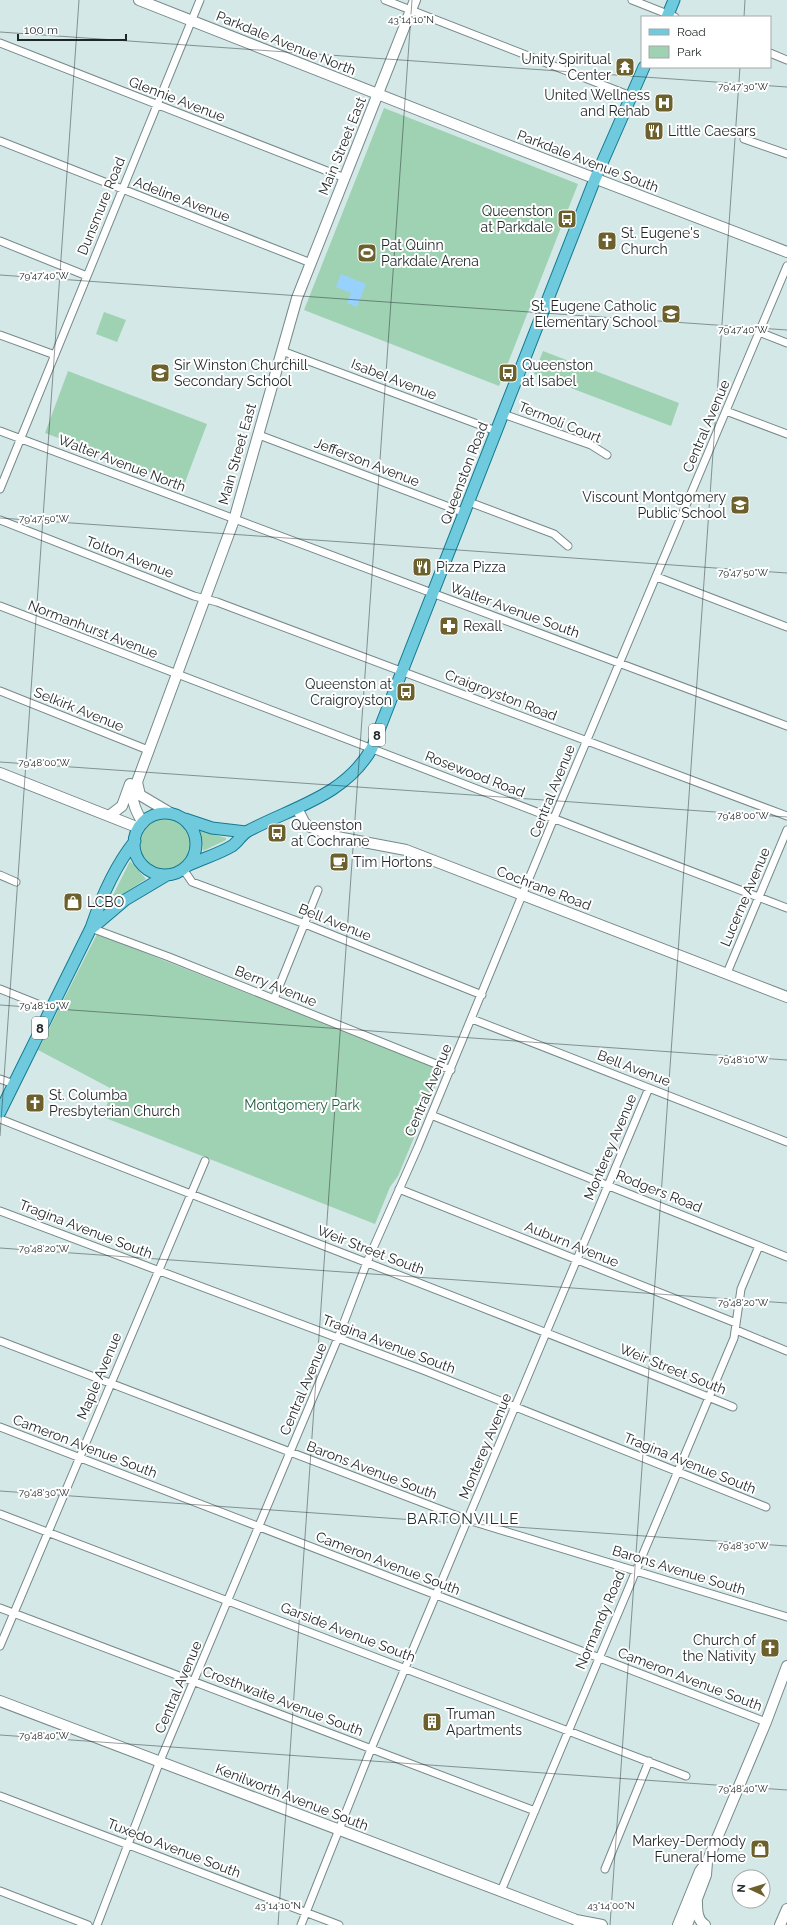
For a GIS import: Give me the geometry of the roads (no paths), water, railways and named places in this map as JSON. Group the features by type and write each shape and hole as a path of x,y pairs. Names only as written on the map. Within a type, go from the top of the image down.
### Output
{"main road":[{"name":"Parkdale Avenue North","path":"139,0 378,94"},
{"name":"Main Street East","path":"141,826 132,797 133,789 139,777 176,673 206,599 234,520 297,298 415,0"},
{"path":"670,16 674,0"},
{"name":"Queenston Road","path":"185,867 232,846 246,832 321,796 349,778 358,769 372,748 434,594 496,431 596,179 644,68"},
{"name":"Parkdale Avenue South","path":"378,94 787,252"},
{"path":"0,773 109,816 141,826"},
{"path":"139,777 140,795 172,814 212,828 246,832"},
{"path":"109,816 119,810 129,785 139,777"},
{"name":"Cochrane Road","path":"298,808 304,822 308,826 332,836 406,850 787,997"},
{"path":"172,814 157,814 141,826 134,841 137,856 142,864 156,873 167,875 185,867 194,855 196,846 193,831 184,819"},
{"name":"8","path":"0,1112 91,928 98,908 126,851 134,841"},
{"name":"8","path":"91,928 125,900 167,875"},
{"path":"678,1925 700,1871 707,1862 766,1722 787,1666"},
{"name":"Kenilworth Avenue South","path":"0,1701 574,1919 584,1925"},
{"path":"687,1925 706,1875 707,1862"},
{"path":"698,1898 697,1911 702,1923 705,1925"},
{"path":"780,1925 787,1909"},
{"name":"Kenilworth Avenue South","path":"574,1919 595,1922 602,1925"}],"street":[{"name":"Dunsmure Road","path":"0,489 200,0"},
{"path":"386,0 631,96"},
{"path":"632,0 670,16"},
{"name":"Glennie Avenue","path":"0,43 345,178"},
{"path":"771,53 787,60"},
{"path":"744,139 787,154"},
{"name":"Adeline Avenue","path":"0,141 311,263"},
{"path":"0,242 87,276"},
{"name":"Central Avenue","path":"97,1925 160,1761 195,1681 338,1338 367,1262 451,1070 554,818 787,266"},
{"path":"759,332 787,343"},
{"path":"0,335 55,355"},
{"name":"Isabel Avenue","path":"282,351 496,431"},
{"path":"726,411 787,434"},
{"name":"Termoli Court","path":"504,414 591,445 607,455"},
{"name":"Walter Avenue North","path":"0,431 234,520"},
{"name":"Jefferson Avenue","path":"259,436 465,513"},
{"path":"469,502 554,534 568,546"},
{"name":"Tolton Avenue","path":"0,520 206,599"},
{"name":"Walter Avenue South","path":"234,520 787,726"},
{"path":"657,577 787,627"},
{"name":"Craigroyston Road","path":"206,599 218,602 586,742 787,816"},
{"name":"Normanhurst Avenue","path":"0,606 162,670 176,673"},
{"name":"Rosewood Road","path":"176,673 787,908"},
{"name":"Selkirk Avenue","path":"0,691 148,750"},
{"name":"Lucerne Avenue","path":"727,973 787,830"},
{"name":"Bell Avenue","path":"185,867 192,882 306,924 482,995"},
{"path":"0,876 16,882"},
{"path":"274,999 306,924 318,890"},
{"name":"Berry Avenue","path":"91,928 451,1070"},
{"path":"0,989 50,1009"},
{"name":"Bell Avenue","path":"472,1019 787,1142"},
{"path":"0,1079 14,1084"},
{"name":"Monterey Avenue","path":"301,1925 371,1749 649,1088"},
{"name":"Rodgers Road","path":"431,1116 608,1184 787,1257"},
{"name":"Weir Street South","path":"0,1119 190,1195 367,1262 733,1407"},
{"name":"Maple Avenue","path":"0,1646 205,1161"},
{"name":"Auburn Avenue","path":"399,1189 736,1322"},
{"name":"Tragina Avenue South","path":"0,1211 338,1338 766,1506"},
{"name":"Normandy Road","path":"500,1891 635,1571 710,1398 736,1330 741,1289 760,1246"},
{"path":"736,1330 787,1351"},
{"name":"Barons Avenue South","path":"0,1341 468,1520 787,1616"},
{"name":"Cameron Avenue South","path":"0,1427 766,1722"},
{"name":"Garside Avenue South","path":"0,1514 569,1730 686,1776"},
{"name":"Crosthwaite Avenue South","path":"0,1608 535,1811"},
{"path":"605,1869 649,1761"},
{"name":"Tuxedo Avenue South","path":"0,1796 339,1925"},
{"path":"0,1892 88,1925"}],"water":[{"path":"341,274 366,284 357,307 347,303 351,293 336,287"}],"place":[{"name":"Unity Spiritual Center","path":"625,67"},
{"name":"United Wellness and Rehab","path":"664,103"},
{"name":"Little Caesars","path":"654,131"},
{"name":"Queenston at Parkdale","path":"567,219"},
{"name":"St. Eugene's Church","path":"607,241"},
{"name":"Pat Quinn Parkdale Arena","path":"367,253"},
{"name":"St. Eugene Catholic Elementary School","path":"671,314"},
{"name":"Sir Winston Churchill Secondary School","path":"160,373"},
{"name":"Queenston at Isabel","path":"508,373"},
{"name":"Viscount Montgomery Public School","path":"740,505"},
{"name":"Pizza Pizza","path":"422,567"},
{"name":"Rexall","path":"449,626"},
{"name":"Queenston at Craigroyston","path":"406,692"},
{"name":"Queenston at Cochrane","path":"277,833"},
{"name":"Tim Hortons","path":"339,862"},
{"name":"LCBO","path":"73,902"},
{"name":"St. Columba Presbyterian Church","path":"35,1103"},
{"name":"Church of the Nativity","path":"770,1648"},
{"name":"Truman Apartments","path":"432,1722"},
{"name":"Markey-Dermody Funeral Home","path":"760,1849"}],"district":[{"name":"BARTONVILLE","path":"463,1519"}],"park label":[{"name":"Montgomery Park","path":"302,1105"}]}
